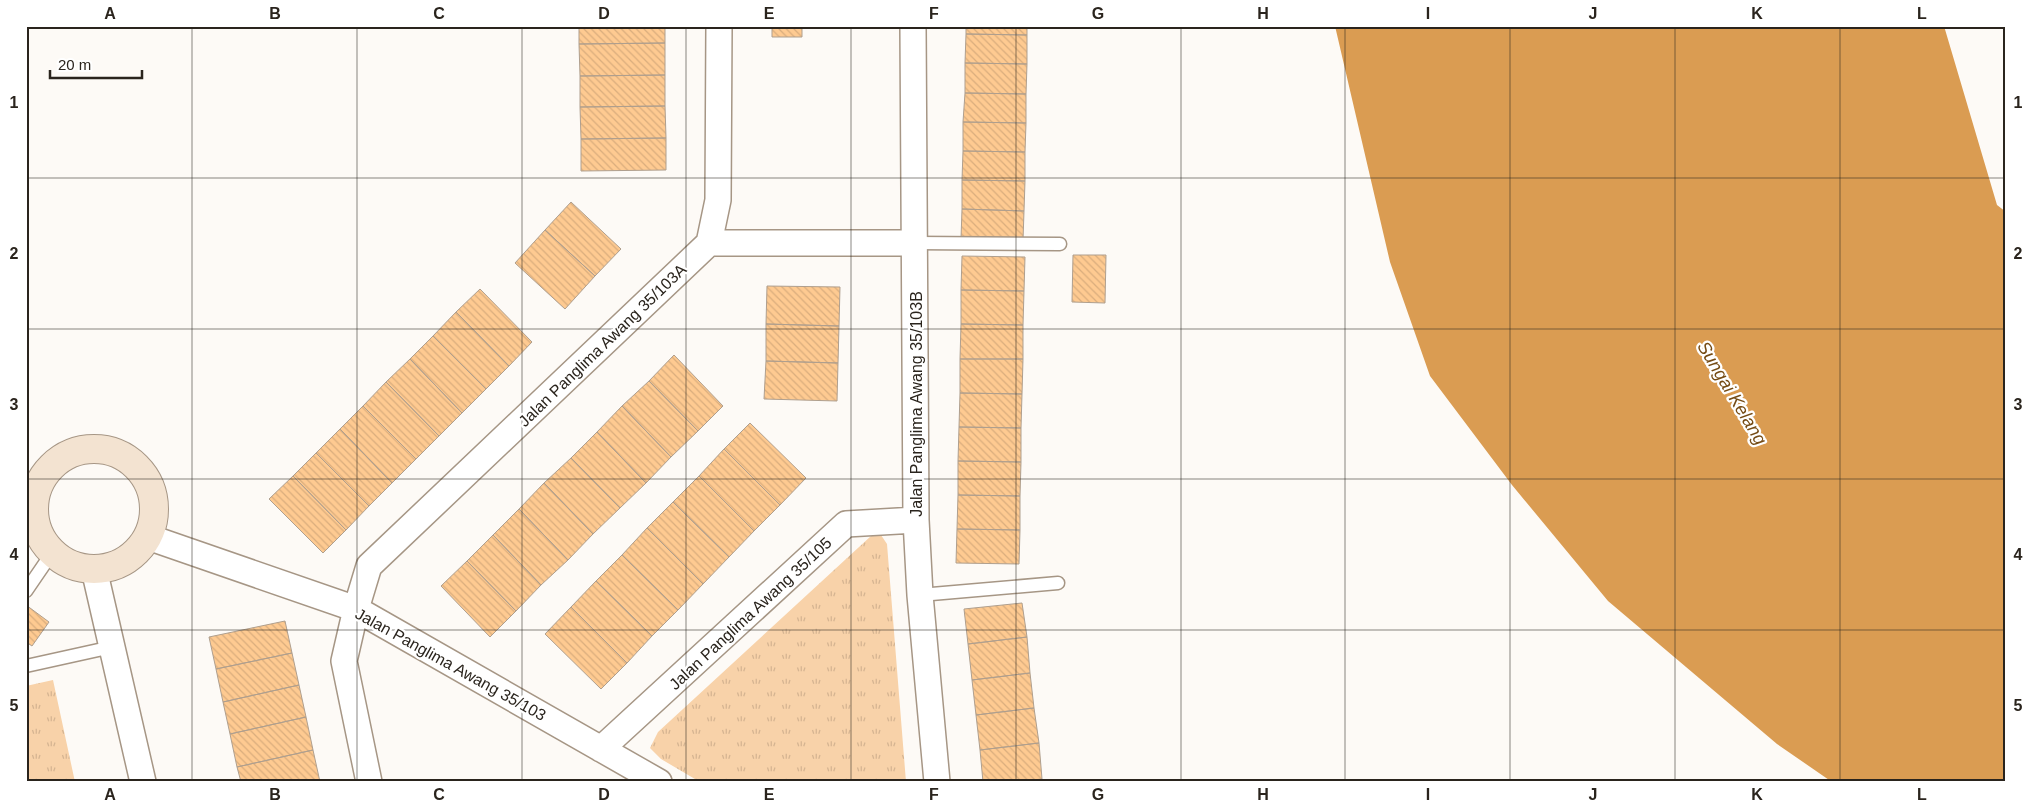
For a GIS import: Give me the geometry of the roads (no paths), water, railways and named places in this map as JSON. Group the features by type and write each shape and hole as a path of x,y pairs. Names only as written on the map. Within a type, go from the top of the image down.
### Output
{"street":[{"path":"719,26 718,200 709,244 915,244"},
{"name":"Jalan Panglima Awang 35/103B","path":"913,26 916,520 920,595 937,782"},
{"name":"Jalan Panglima Awang 35/103A","path":"369,782 344,661 356,609 369,566 709,244"},
{"path":"96,448 115,452 133,462 146,477 153,497 154,517 148,536 136,552 120,564 94,569 81,569 63,562 47,549 37,532 33,512 35,469 58,460 75,450 82,449 96,448"},
{"name":"Jalan Panglima Awang 35/105","path":"602,749 846,524 916,520"},
{"name":"Jalan Panglima Awang 35/103","path":"148,536 356,609 659,782"},
{"path":"94,569 143,782"}],"lane":[{"path":"915,244 1060,244"},
{"path":"26,590 52,553"},
{"path":"920,595 1058,583"},
{"path":"26,666 112,647"}],"water":[{"name":"Sungai Kelang","path":"1335,26 1944,26 1997,205 2006,212 2006,782 1832,782 1777,744 1608,601 1512,485 1430,376 1390,262"}]}
